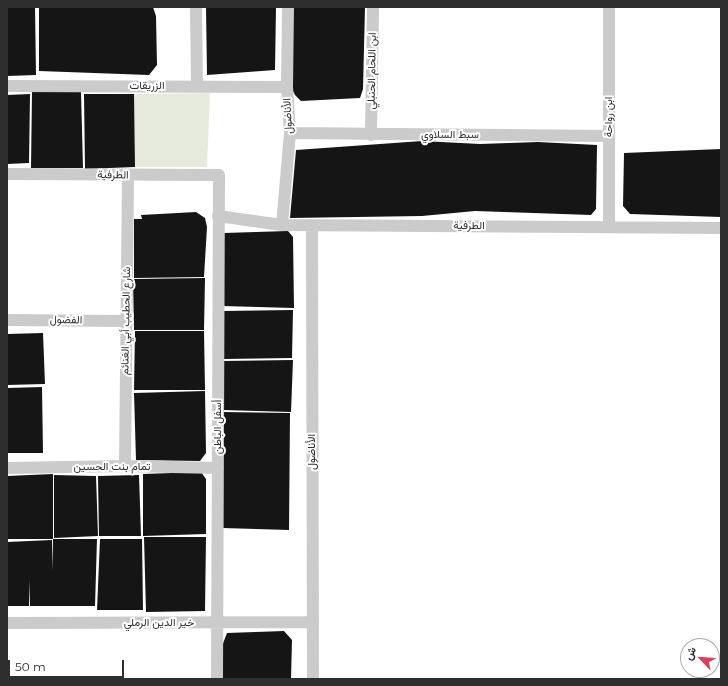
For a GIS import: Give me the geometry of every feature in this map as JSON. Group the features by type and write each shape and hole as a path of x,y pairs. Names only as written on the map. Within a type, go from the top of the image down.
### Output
{"street":[{"path":"196,7 197,86"},
{"name":"الأناضول","path":"282,225 290,133 286,87 288,7"},
{"name":"ابن اللحام الحنبلي","path":"371,135 373,7"},
{"name":"ابن رواحة","path":"609,7 609,227"},
{"name":"الزريقات","path":"7,86 286,87"},
{"name":"سبط السلاوي","path":"290,133 371,135 609,136"},
{"name":"الطرفية","path":"7,174 219,175"},
{"name":"شارع الحطيب أبي الغنائم","path":"125,466 125,321 128,175"},
{"name":"أسفل الباطن","path":"217,679 216,624 219,175"},
{"name":"الطرفية","path":"218,216 282,225 312,226 721,228"},
{"name":"الأناضول","path":"312,226 311,622 313,679"},
{"name":"الفضول","path":"7,320 125,321"},
{"name":"تمام بنت الحسين","path":"7,468 125,466 218,468"},
{"name":"خير الدين الرملي","path":"7,623 216,624 311,622"}],"shaded area":[{"path":"210,93 207,167 135,167 134,94"}],"building":[{"path":"7,7 35,7 36,75 7,76"},
{"path":"39,7 153,7 156,16 157,65 149,75 39,71"},
{"path":"206,7 276,7 275,70 207,75"},
{"path":"293,7 365,7 363,89 360,98 301,101 295,95 293,91"},
{"path":"32,92 81,92 83,168 31,168"},
{"path":"30,94 29,163 7,164 7,95"},
{"path":"84,94 134,94 135,167 85,169"},
{"path":"422,141 480,144 538,142 597,145 596,209 591,215 475,211 422,216 290,218 296,150"},
{"path":"721,149 721,217 630,214 623,206 624,153"},
{"path":"196,212 205,218 207,227 204,277 134,278 134,219 142,219 141,215"},
{"path":"288,231 293,237 294,308 222,306 224,233"},
{"path":"205,278 204,330 134,330 133,279"},
{"path":"293,310 292,358 224,359 223,311"},
{"path":"135,331 204,331 205,390 134,390"},
{"path":"43,333 45,384 7,385 7,334"},
{"path":"293,360 291,412 223,410 223,361"},
{"path":"42,387 43,453 7,453 7,388"},
{"path":"205,391 206,453 200,461 136,460 134,393"},
{"path":"223,412 290,413 289,530 223,528"},
{"path":"201,472 206,479 206,534 143,536 143,474"},
{"path":"53,474 53,539 7,539 7,476"},
{"path":"54,475 96,476 98,536 54,538"},
{"path":"139,475 141,536 99,536 98,476"},
{"path":"144,537 206,537 205,611 146,612"},
{"path":"53,539 97,539 95,606 30,606 29,580 29,606 7,606 7,542 52,540 53,571"},
{"path":"100,539 142,539 143,610 97,610"},
{"path":"284,631 292,640 291,679 222,679 222,646 227,633"}]}
